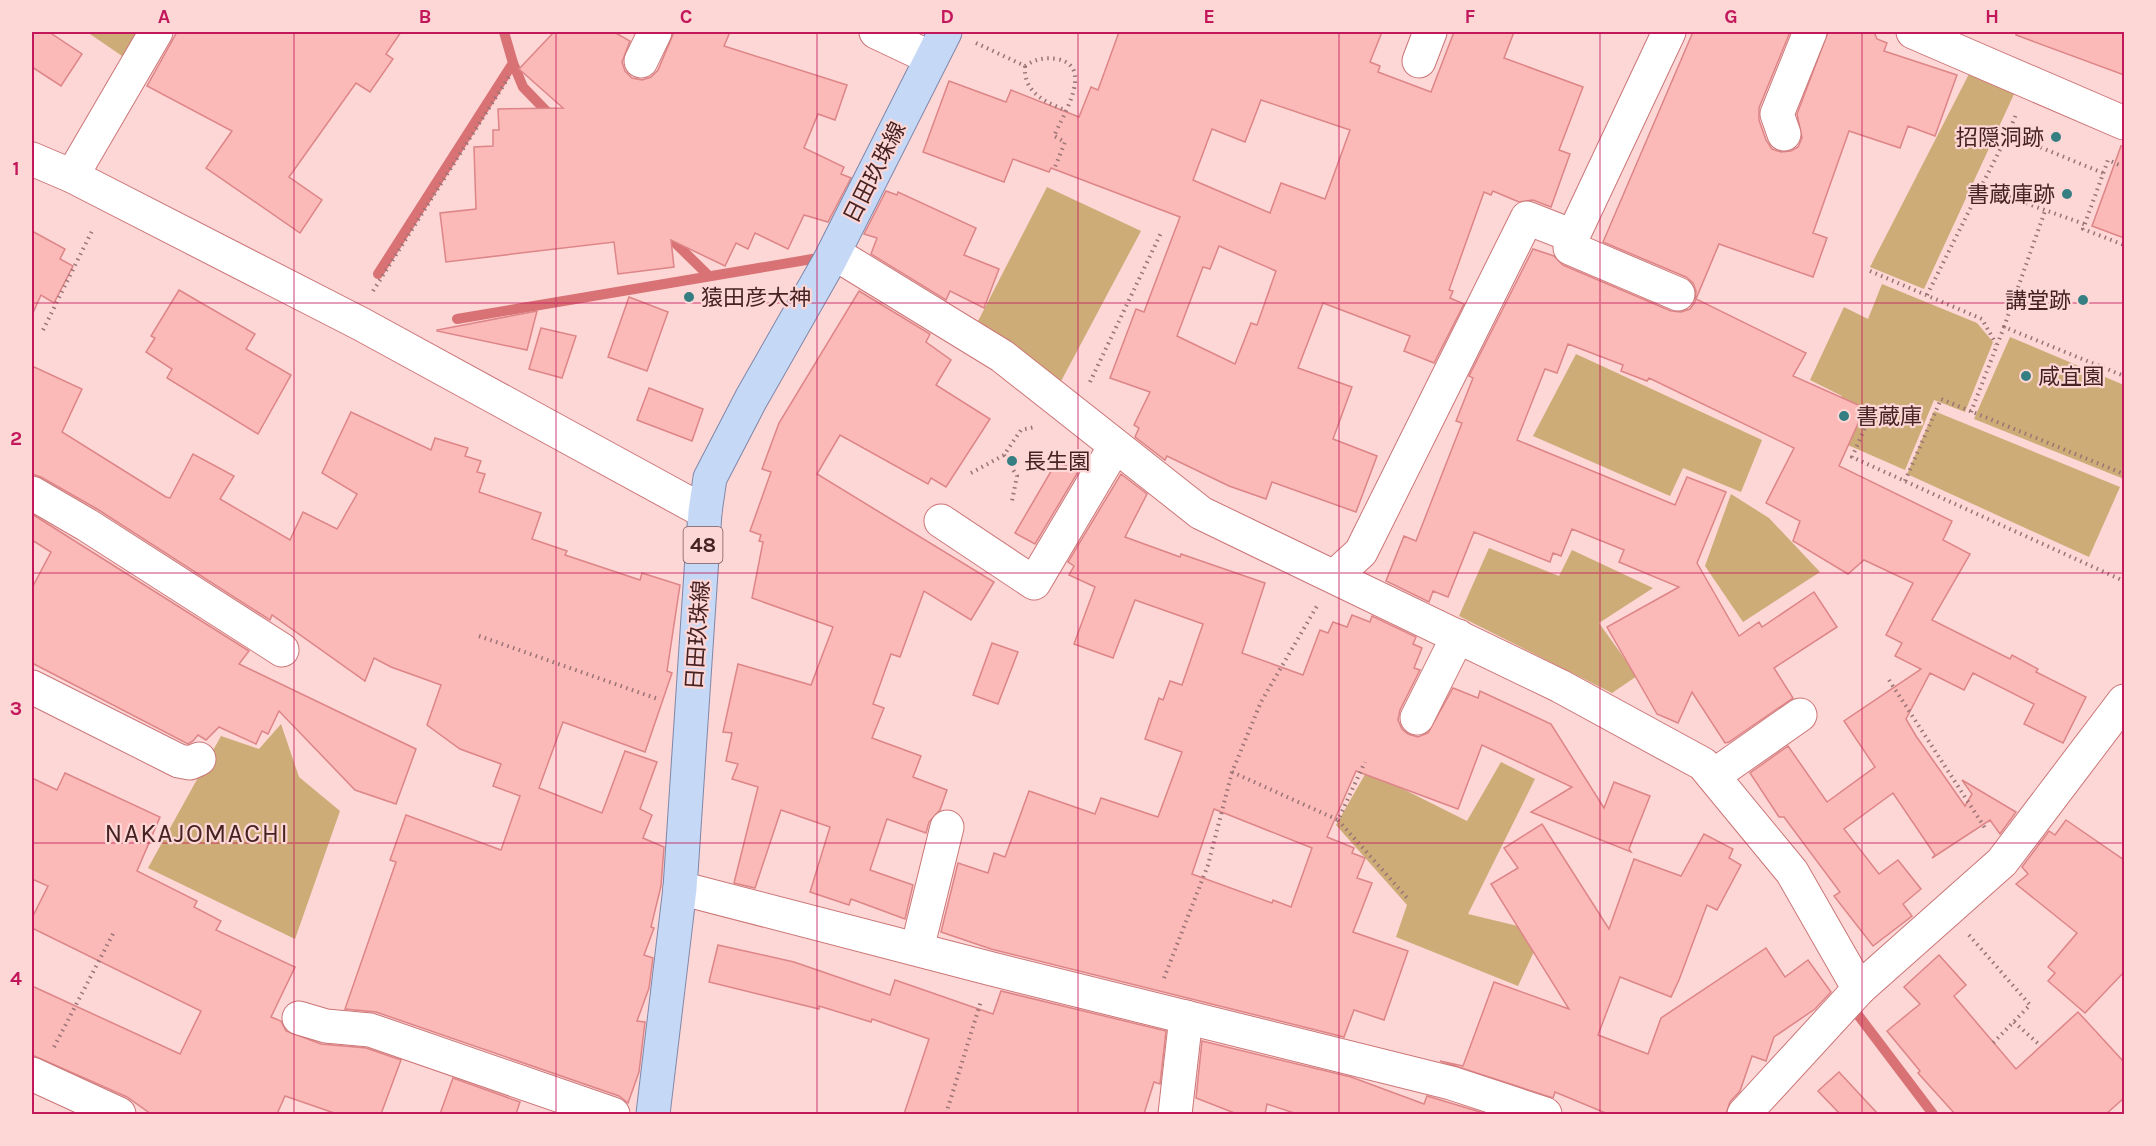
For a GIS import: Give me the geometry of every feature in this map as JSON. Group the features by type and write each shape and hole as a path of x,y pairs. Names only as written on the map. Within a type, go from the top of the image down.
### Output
{"main road":[{"name":"日田玖珠線","path":"653,1114 680,888 705,512 710,478 949,44"}],"street":[{"path":"72,177 156,32"},
{"path":"641,61 655,32"},
{"path":"876,32 949,44"},
{"path":"1669,32 1570,248 1677,294"},
{"path":"1784,134 1777,114 1810,32"},
{"path":"1915,32 2124,123"},
{"path":"34,165 72,177 361,324 705,512"},
{"path":"1335,576 1361,552 1527,218 1574,236"},
{"path":"834,253 1002,356 1201,513 1560,686 1703,764 1792,872 1859,989"},
{"path":"941,521 1034,583 1114,448"},
{"path":"32,493 87,525 282,650"},
{"path":"1417,718 1458,636"},
{"path":"32,687 179,761 189,763 200,759"},
{"path":"1713,776 1800,716"},
{"path":"1744,1114 1859,989 1949,912 2005,858 2118,721"},
{"path":"917,949 947,827"},
{"path":"680,888 1153,1010 1451,1083 1544,1114"},
{"path":"1175,1114 1186,1017"},
{"path":"299,1018 326,1026 370,1030 613,1114"},
{"path":"35,1076 119,1114"}],"path":[{"path":"949,44 1025,66 1038,59 1048,58 1067,62 1077,76 1054,136 1065,142 1055,167"},
{"path":"1025,66 1027,81 1037,96 1065,110"},
{"path":"373,291 510,75"},
{"path":"1927,295 2008,134 2103,172"},
{"path":"2124,166 2108,160 2083,229 2124,245"},
{"path":"1981,187 2084,224"},
{"path":"1971,412 2045,211"},
{"path":"43,330 93,229"},
{"path":"1074,415 1161,233"},
{"path":"1870,271 1982,319 1997,345"},
{"path":"2004,327 2124,376"},
{"path":"1905,481 1941,399 2124,474"},
{"path":"1867,423 1852,456 2124,581"},
{"path":"971,473 1004,455 1021,430 1040,427"},
{"path":"1004,455 1017,477 1012,501"},
{"path":"1153,1010 1208,865 1232,772 1261,702 1335,576"},
{"path":"479,636 692,711"},
{"path":"1889,680 2005,858"},
{"path":"1338,820 1365,762"},
{"path":"1232,772 1338,820 1409,900"},
{"path":"1949,912 2030,1005 1993,1043"},
{"path":"35,1076 115,930"},
{"path":"946,1114 992,969"},
{"path":"2014,1022 2041,1046"}],"shaded area":[{"path":"87,32 145,32 128,60"},
{"path":"1970,72 2015,92 1924,289 1870,267"},
{"path":"1047,187 1141,231 1059,385 975,327"},
{"path":"1882,284 1977,323 1993,342 1965,412 1934,400 1905,470 1825,435 1842,396 1810,380 1844,307 1868,319"},
{"path":"2010,337 2124,385 2124,479 1974,419"},
{"path":"1576,354 1762,440 1741,492 1683,468 1670,496 1533,436"},
{"path":"1934,411 2120,487 2089,557 1907,474"},
{"path":"1731,494 1769,518 1820,572 1743,622 1705,566"},
{"path":"1489,548 1559,576 1572,550 1653,588 1599,623 1637,676 1612,693 1459,616"},
{"path":"281,724 299,777 340,811 295,939 148,868 221,736 259,749"},
{"path":"1501,762 1535,779 1468,914 1543,932 1518,986 1396,937 1407,905 1336,825 1367,771 1467,821"}],"building":[{"path":"32,32 49,32 82,54 61,86 32,67"},
{"path":"177,32 401,32 386,54 393,59 370,92 356,83 289,177 322,200 300,233 206,168 232,131 147,86"},
{"path":"554,32 614,32 630,41 622,62 625,71 632,78 642,80 651,77 658,70 674,32 730,32 724,46 847,85 835,120 818,114 804,148 844,167 841,174 851,178 828,222 804,215 788,249 755,233 748,249 736,243 725,266 671,240 674,267 618,274 614,242 446,262 440,213 476,209 474,147 493,146 493,130 499,130 498,109 563,108 519,69"},
{"path":"1119,32 1382,32 1370,62 1380,66 1378,72 1431,92 1454,32 1514,32 1504,58 1583,87 1559,150 1570,154 1551,207 1533,200 1519,202 1493,191 1491,195 1484,192 1449,290 1453,291 1450,298 1464,304 1434,363 1404,351 1410,336 1323,303 1298,368 1352,387 1333,439 1377,456 1356,512 1272,482 1266,499 1229,486 1167,456 1165,460 1135,437 1139,428 1134,425 1150,392 1110,378 1136,309 1144,312 1180,217 1051,168 1049,172 1013,159 1004,182 923,152 949,81 1006,102 1011,90 1079,117 1091,87 1098,90","holes":["1261,100 1350,130 1325,199 1281,183 1270,213 1193,180 1212,129 1245,142","1219,246 1276,271 1257,325 1251,323 1235,364 1177,336 1203,267 1210,269"]},
{"path":"1693,32 1790,32 1759,108 1759,120 1766,140 1772,149 1781,152 1791,151 1798,147 1802,138 1797,114 1828,32 1874,32 1877,39 1887,43 1884,51 1957,75 1935,136 1908,126 1900,148 1849,131 1813,233 1827,238 1813,277 1719,244 1696,299 1806,353 1793,376 1865,408 1839,466 1952,521 1943,540 1970,554 1932,620 2010,659 2012,655 2038,669 2036,672 2086,697 2063,743 2024,724 2034,704 1973,673 1964,690 1930,673 1906,719 1916,736 1965,806 1972,794 1962,780 2016,812 2000,834 1990,820 1932,858 1935,855 1893,793 1844,829 1879,874 1898,860 1921,889 1903,904 1912,916 1873,946 1834,896 1840,892 1784,817 1779,817 1750,773 1788,746 1827,802 1875,767 1844,721 1921,669 1895,656 1902,643 1886,635 1913,583 1864,560 1848,574 1793,541 1800,521 1766,503 1794,448 1649,378 1647,381 1621,371 1623,365 1568,344 1557,373 1545,369 1517,440 1675,505 1687,477 1726,492 1697,563 1739,636 1759,622 1762,627 1814,592 1837,627 1774,668 1793,698 1729,742 1725,743 1692,692 1678,723 1657,714 1607,627 1679,587 1619,562 1624,550 1572,529 1561,556 1553,553 1550,562 1474,532 1448,597 1433,591 1429,602 1386,581 1404,536 1416,541 1462,423 1456,421 1473,378 1469,376 1533,249 1554,256 1563,265 1671,311 1681,312 1690,309 1695,302 1696,291 1693,283 1686,277 1603,242"},
{"path":"2016,32 2124,32 2124,75 2016,35"},
{"path":"2121,146 2124,147 2124,238 2092,226"},
{"path":"886,191 897,195 898,192 976,228 964,255 999,269 984,308 950,291 946,300 871,254 877,238 864,234"},
{"path":"32,231 65,249 60,259 73,266 54,303 41,295 32,315"},
{"path":"179,290 255,334 246,349 291,375 258,434 167,378 172,369 146,352 155,338 151,336"},
{"path":"859,291 930,334 926,342 951,360 936,385 990,419 946,487 931,478 928,484 840,435 817,474 994,582 971,620 924,591 900,657 891,654 873,704 884,708 872,738 921,756 913,777 947,790 940,810 929,822 926,833 887,819 870,870 913,885 905,919 851,899 849,905 810,892 830,827 781,810 755,888 734,883 758,787 732,779 738,764 726,761 732,733 723,732 738,664 811,685 833,627 752,598 763,542 759,541 761,535 750,531 771,472 762,469 779,423"},
{"path":"629,297 668,312 647,371 608,357"},
{"path":"537,311 527,350 437,331 437,330"},
{"path":"541,328 576,336 562,378 529,369"},
{"path":"32,366 82,389 62,432 170,498 193,454 234,476 220,499 290,540 303,512 337,529 357,494 322,473 351,412 431,450 435,438 468,448 465,456 481,461 477,472 485,474 479,492 541,513 532,539 567,551 565,555 640,580 642,573 680,585 667,671 672,673 645,752 563,722 539,788 602,813 625,751 657,762 640,809 652,815 643,838 664,847 661,886 651,927 654,928 644,955 653,958 649,988 637,1021 645,1022 639,1072 628,1103 619,1096 376,1012 345,1009 396,862 390,860 406,815 501,850 520,796 493,786 501,764 460,749 427,725 441,685 391,667 374,658 365,681 272,615 270,620 97,509 32,474"},
{"path":"649,388 703,409 692,441 637,420"},
{"path":"1057,461 1078,472 1035,544 1015,533"},
{"path":"1121,474 1147,494 1125,537 1180,557 1181,554 1265,583 1242,653 1303,675 1320,630 1328,633 1333,622 1347,627 1352,615 1370,622 1372,616 1416,637 1413,644 1422,648 1414,668 1420,670 1400,710 1398,720 1402,729 1418,737 1428,733 1453,688 1478,698 1480,691 1551,724 1604,808 1614,782 1650,796 1629,849 1631,852 1531,812 1572,787 1482,745 1458,809 1356,771 1327,837 1354,848 1352,853 1365,858 1357,878 1372,883 1353,932 1408,951 1384,1020 1354,1010 1344,1037 991,949 941,932 958,863 988,873 994,853 1005,857 1029,791 1095,814 1101,798 1158,817 1182,752 1145,739 1159,698 1163,700 1170,681 1182,685 1203,624 1135,600 1113,658 1074,644 1095,587 1069,575 1074,566 1068,562","holes":["1214,809 1312,848 1291,907 1273,900 1272,903 1192,874"]},
{"path":"32,514 249,651 239,664 416,749 396,804 355,790 279,711 268,734 262,731 256,744 219,727 206,740 198,735 188,744 32,663 32,588 51,552 32,540"},
{"path":"992,643 1018,652 998,704 973,695"},
{"path":"65,773 160,817 137,871 197,901 194,907 221,921 216,930 295,967 271,1017 281,1021 286,1031 321,1044 366,1048 401,1060 381,1114 337,1114 285,1096 277,1114 151,1114 127,1097 32,1055 32,986 180,1054 201,1011 32,928 32,918 48,886 32,879 32,778 57,790"},
{"path":"2066,820 2124,860 2124,972 2085,1013 2048,981 2055,973 2048,967 2077,933 2016,884 2028,874 2022,867 2049,831 2055,835"},
{"path":"1542,824 1609,929 1634,859 1681,876 1704,834 1733,849 1729,858 1741,865 1717,910 1707,905 1671,997 1620,977 1598,1035 1648,1054 1661,1018 1766,948 1785,977 1808,960 1831,992 1815,1009 1774,1037 1766,1061 1752,1056 1740,1091 1730,1102 1726,1114 1608,1114 1555,1092 1553,1098 1440,1061 1463,1066 1494,982 1569,1009 1491,884 1518,868 1504,848"},
{"path":"718,945 794,962 890,995 895,980 993,1014 1001,991 1166,1031 1160,1084 1154,1082 1144,1114 904,1114 929,1039 872,1019 871,1022 819,1006 819,1009 709,982"},
{"path":"1939,955 1966,985 1954,996 2016,1069 2078,1012 2124,1062 2124,1098 2106,1114 1955,1114 1918,1073 1920,1071 1887,1031 1920,1004 1904,987"},
{"path":"1202,1041 1351,1077 1424,1104 1427,1096 1487,1114 1297,1114 1267,1104 1265,1114 1237,1114 1196,1098"},
{"path":"1839,1072 1878,1114 1840,1114 1818,1091"},
{"path":"453,1078 520,1102 516,1114 440,1114"}],"waterway":[{"path":"378,274 513,63 504,32"},
{"path":"513,63 523,87 553,118"},
{"path":"662,230 709,276"},
{"path":"457,319 824,257"},
{"path":"1849,1003 1933,1114"}],"place":[{"name":"招隠洞跡","path":"2056,137"},
{"name":"書蔵庫跡","path":"2067,194"},
{"name":"猿田彦大神","path":"689,297"},
{"name":"講堂跡","path":"2083,300"},
{"name":"咸宜園","path":"2026,376"},
{"name":"書蔵庫","path":"1844,416"},
{"name":"長生園","path":"1012,461"}],"district":[{"name":"NAKAJOMACHI","path":"197,833"}]}
